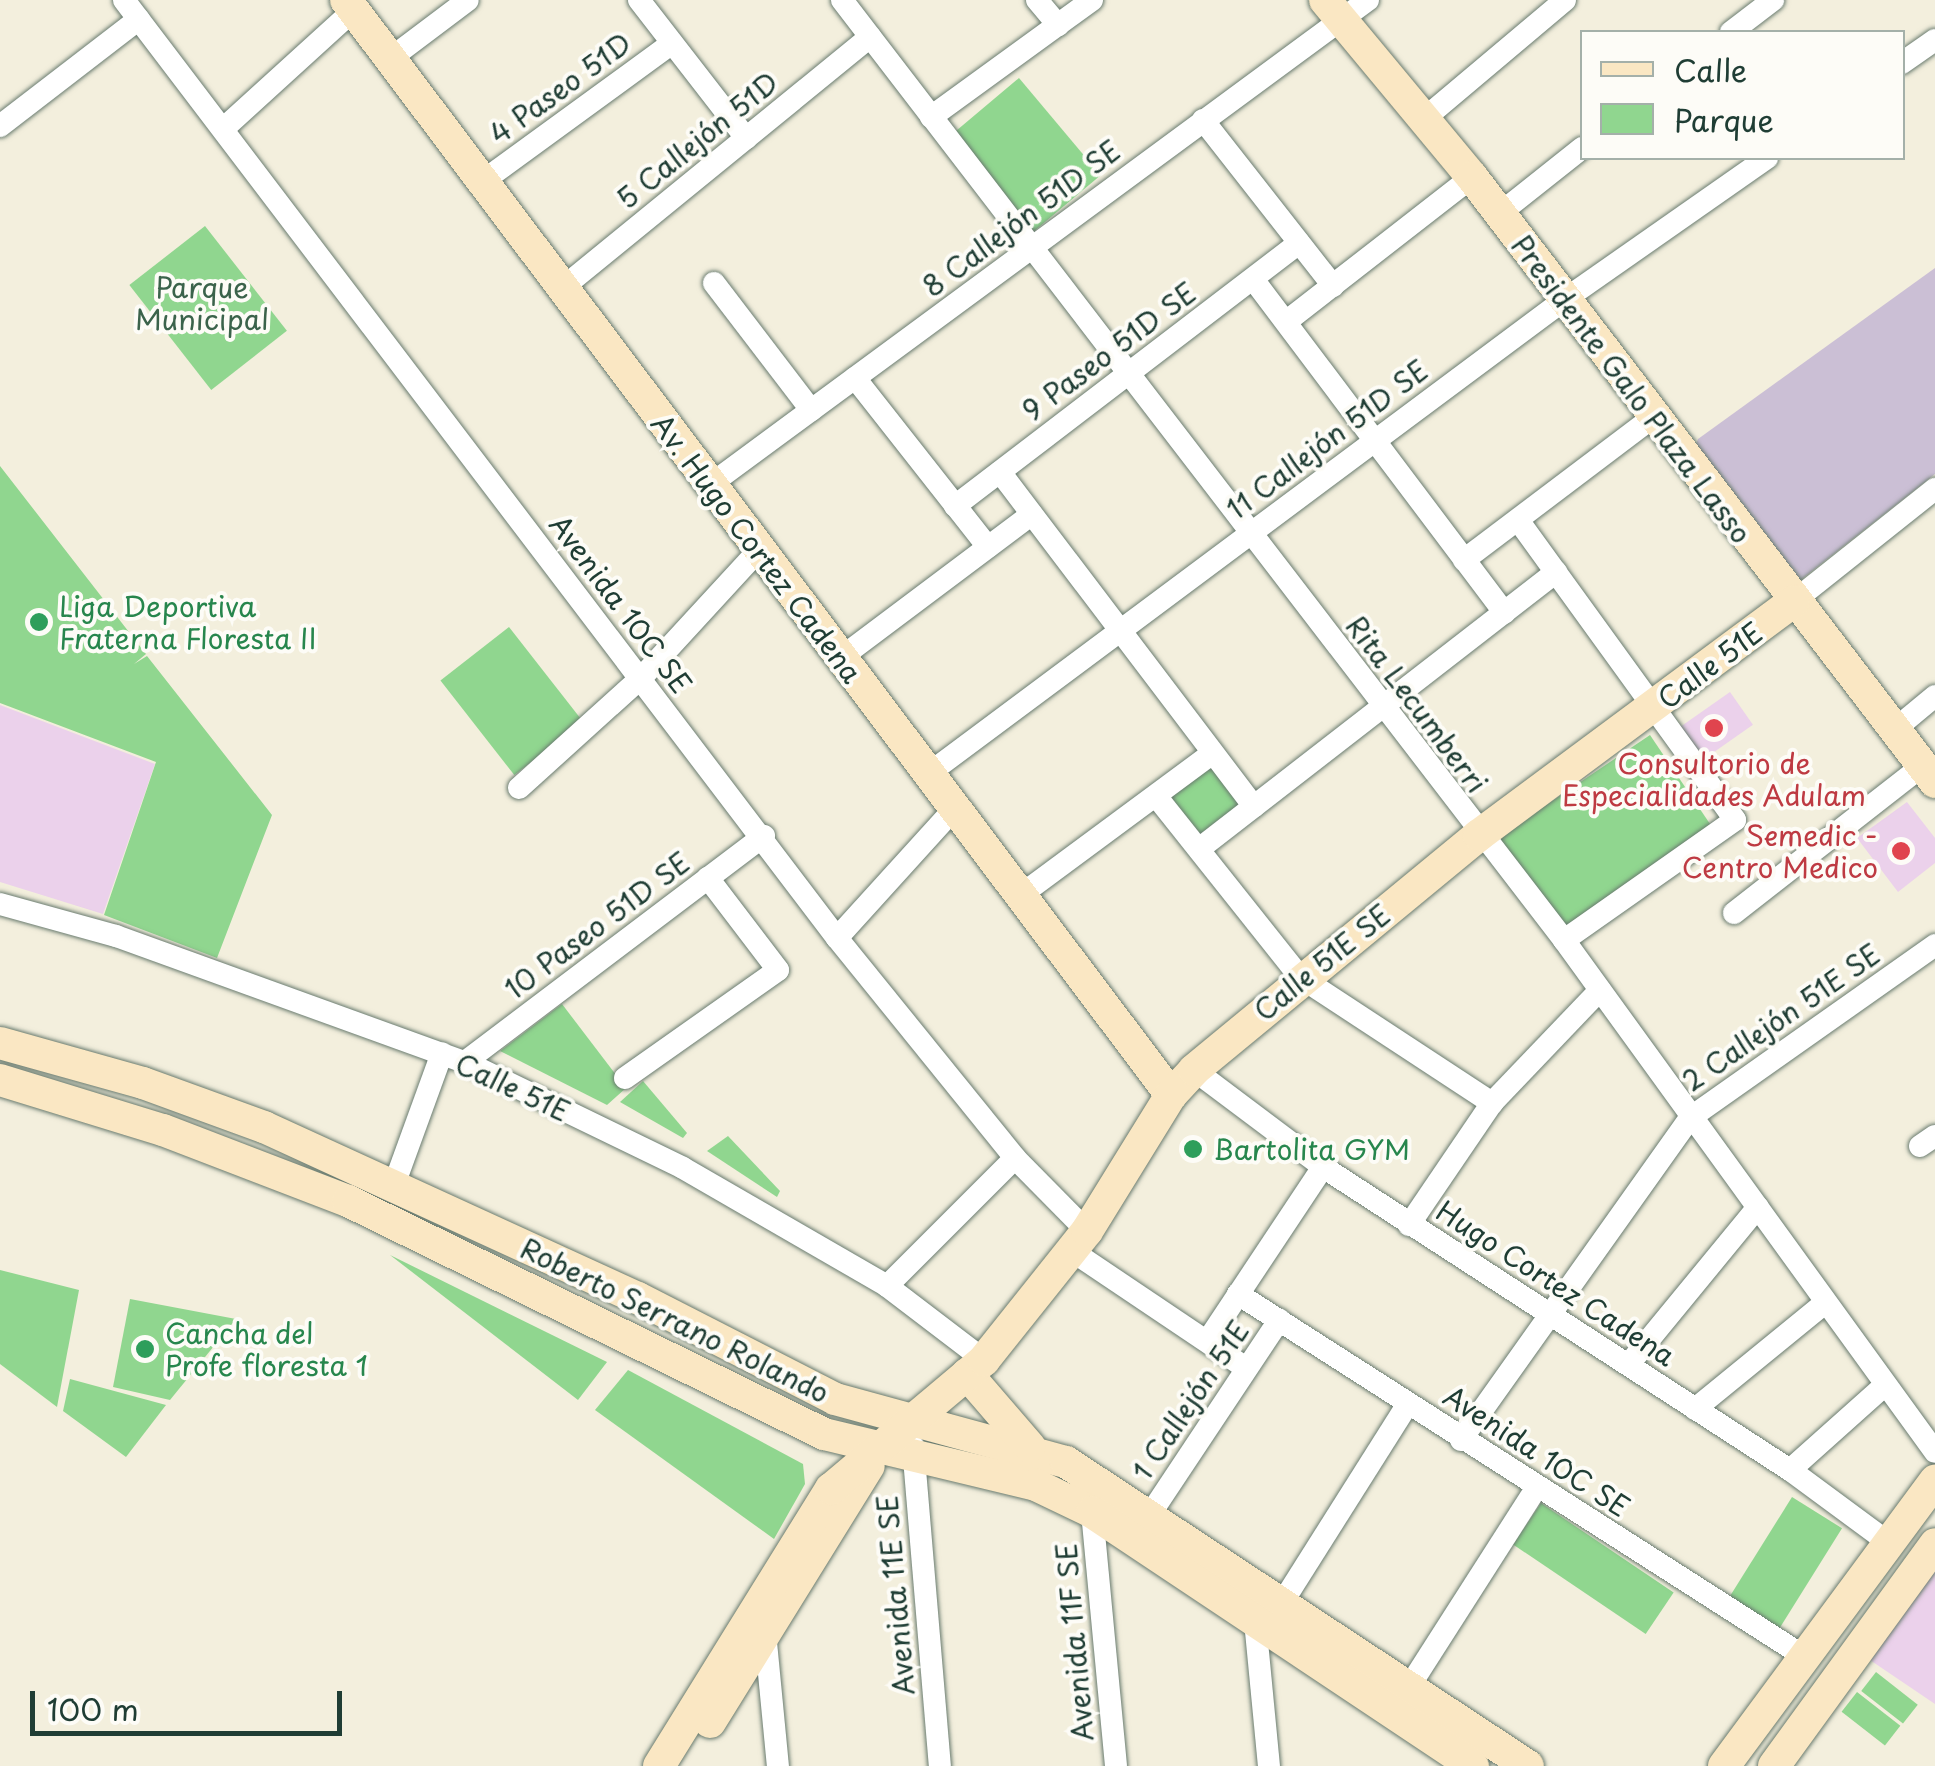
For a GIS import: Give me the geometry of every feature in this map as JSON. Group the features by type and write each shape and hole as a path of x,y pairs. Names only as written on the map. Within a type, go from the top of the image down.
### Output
{"street":[{"path":"391,58 468,0"},
{"path":"639,0 746,138"},
{"name":"Rita Lecumberri","path":"842,0 1479,835 1564,940 1935,1452"},
{"path":"1038,0 1058,25"},
{"path":"931,116 1092,0"},
{"name":"8 Callejón 51D SE","path":"710,484 1203,120 1332,10 1368,0"},
{"path":"1425,118 1565,0"},
{"path":"1734,30 1773,0"},
{"path":"223,129 350,5"},
{"name":"Av. Hugo Cortez Cadena","path":"350,5 1018,897 1171,1095"},
{"path":"0,126 132,9"},
{"name":"Avenida 10C SE","path":"132,9 638,680 1079,1241 1246,1368"},
{"name":"Presidente Galo Plaza Lasso","path":"1332,10 1472,177 1929,774"},
{"name":"5 Callejón 51D","path":"562,289 870,37"},
{"path":"1905,60 1935,40"},
{"name":"4 Paseo 51D","path":"483,181 672,43"},
{"path":"1203,120 1333,286"},
{"path":"1499,214 1580,150"},
{"name":"11 Callejón 51D SE","path":"928,774 1564,300 1764,160"},
{"path":"1287,321 1472,177"},
{"name":"9 Paseo 51D SE","path":"956,506 1299,244"},
{"path":"1253,279 1504,613"},
{"path":"714,283 811,410"},
{"path":"855,378 988,547"},
{"path":"1464,560 1652,416"},
{"path":"1000,472 1210,755 1254,806"},
{"name":"Calle 51E","path":"1479,835 1654,708 1935,489"},
{"path":"839,659 1032,514"},
{"path":"1518,520 1735,820 1564,940"},
{"path":"519,788 638,680 759,550"},
{"path":"1199,850 1556,572"},
{"path":"1894,730 1935,696"},
{"path":"1018,897 1210,755"},
{"path":"1734,913 1929,774"},
{"path":"1156,796 1300,976 1492,1103"},
{"path":"838,938 953,810"},
{"name":"Calle 51E SE","path":"659,1766 831,1489 975,1367 1079,1241 1171,1095 1300,976 1479,835"},
{"name":"10 Paseo 51D SE","path":"465,1062 764,836"},
{"path":"625,1078 778,970 708,878"},
{"name":"Calle 51E","path":"0,904 134,942 465,1062 683,1168 887,1286 975,1367"},
{"name":"2 Callejón 51E SE","path":"1461,1440 1544,1315 1690,1118 1935,945"},
{"path":"1409,1225 1492,1103 1600,990"},
{"name":"Roberto Serrano Rolando","path":"0,1043 178,1096 394,1186 638,1298 835,1399 1030,1447 1150,1514 1455,1760"},
{"path":"394,1186 442,1054"},
{"name":"Hugo Cortez Cadena","path":"1194,1070 1324,1168 1544,1315 1629,1364 1790,1470 1889,1543"},
{"name":"Roberto Serrano Rolando","path":"0,1080 162,1130 348,1201 824,1434 1036,1485 1410,1687 1528,1766"},
{"path":"887,1286 1016,1158"},
{"name":"1 Callejón 51E","path":"1208,1340 1324,1168"},
{"path":"1629,1364 1758,1207"},
{"name":"Avenida 10C SE","path":"1238,1294 1804,1657"},
{"path":"1696,1409 1826,1303"},
{"name":"1 Callejón 51E","path":"1150,1514 1279,1320"},
{"path":"975,1367 1030,1447"},
{"path":"1790,1470 1885,1385"},
{"path":"1269,1766 1268,1612 1408,1404"},
{"name":"Avenida 11E SE","path":"914,1418 940,1766"},
{"path":"682,1766 878,1449"},
{"path":"1724,1766 1935,1482"},
{"path":"1410,1687 1536,1487"},
{"name":"Avenida 11F SE","path":"1092,1512 1116,1766"},
{"path":"1774,1766 1935,1544"},
{"path":"764,1632 778,1766"}],"shaded area":[{"path":"1935,268 1935,474 1798,582 1695,447 1698,439"},
{"name":"Consultorio de Especialidades Adulam","path":"1730,692 1753,725 1698,763 1675,730"},
{"path":"0,705 155,764 103,914 0,882"},
{"name":"Semedic - Centro Medico","path":"1907,802 1935,838 1935,863 1898,892 1857,838"},
{"path":"1935,1566 1935,1704 1867,1658"}],"green space":[{"path":"1019,78 1101,175 1034,231 952,134"},
{"name":"Parque Municipal","path":"205,226 287,331 211,390 129,285"},
{"path":"0,466 146,654 134,664 147,656 272,815 217,958 104,915 156,762 0,703"},
{"path":"509,627 583,722 514,775 440,681"},
{"path":"1650,735 1714,830 1561,932 1497,838"},
{"path":"1210,755 1254,807 1202,851 1158,799"},
{"path":"562,1004 626,1088 607,1105 500,1051"},
{"path":"643,1081 687,1133 683,1138 620,1102"},
{"path":"728,1136 780,1191 777,1197 707,1151"},
{"path":"390,1255 607,1362 578,1400"},
{"path":"0,1270 79,1290 57,1407 0,1364"},
{"path":"130,1299 236,1319 170,1400 113,1387"},
{"path":"628,1370 803,1464 805,1484 774,1539 595,1410"},
{"path":"70,1379 166,1405 126,1457 63,1411"},
{"path":"1792,1497 1842,1528 1778,1631 1728,1600"},
{"path":"1541,1503 1674,1592 1646,1634 1513,1544"},
{"path":"1876,1672 1918,1705 1903,1724 1861,1691"},
{"path":"1857,1692 1900,1726 1885,1746 1842,1712"}],"place":[{"name":"Liga Deportiva Fraterna Floresta II","path":"39,622"},
{"name":"Consultorio de Especialidades Adulam","path":"1714,728"},
{"name":"Semedic - Centro Medico","path":"1901,851"},
{"name":"Bartolita GYM","path":"1193,1149"},
{"name":"Cancha del Profe floresta 1","path":"145,1349"}]}
